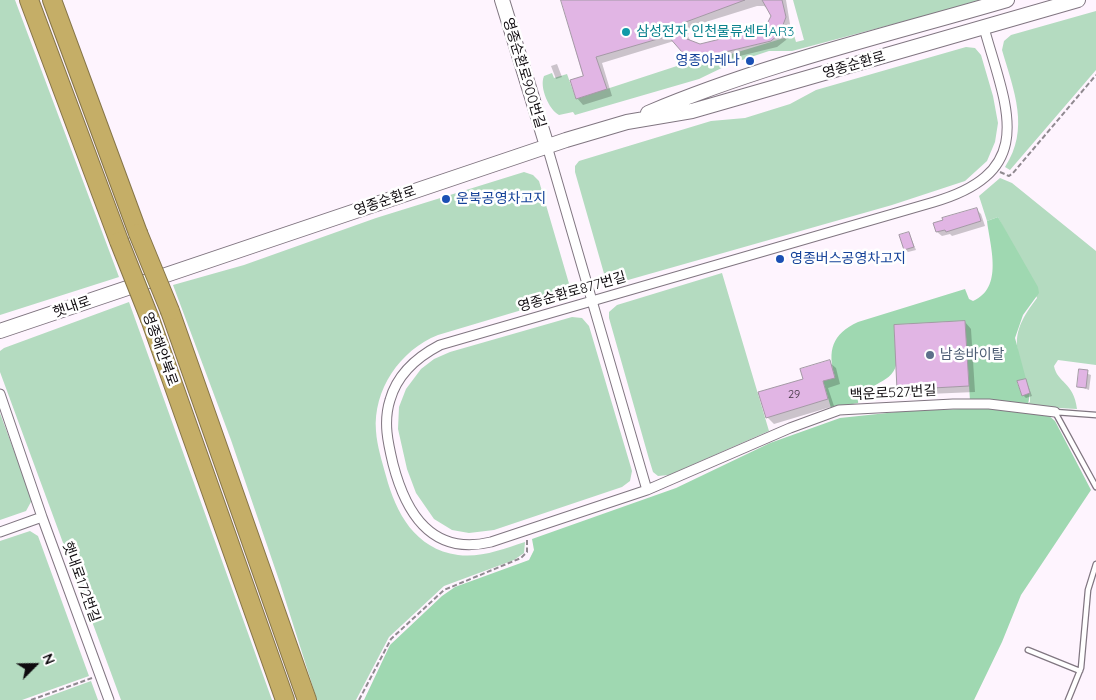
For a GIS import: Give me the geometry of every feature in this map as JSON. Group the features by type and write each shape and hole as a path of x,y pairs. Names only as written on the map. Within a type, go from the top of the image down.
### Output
{"highway":[{"name":"영종해안북로","path":"29,0 150,319 285,700"},
{"name":"영종해안북로","path":"52,0 138,233 170,311 307,700"},
{"path":"56,0 65,32"}],"main road":[{"name":"영종순환로900번길","path":"502,0 547,146"},
{"name":"영종순환로","path":"144,282 547,146 627,122 694,93 748,75 1008,0"},
{"name":"영종순환로","path":"627,122 692,111 1078,0"},
{"name":"햇내로","path":"0,332 144,282"}],"street":[{"name":"영종순환로877번길","path":"647,490 491,542 461,544 432,533 406,504 394,467 386,427 390,399 404,373 421,356 449,342 953,196 978,184 994,168 1005,145 1008,116 984,28"},
{"path":"547,146 647,490"},
{"name":"햇내로172번길","path":"0,394 42,517 109,700"},
{"name":"백운로527번길","path":"647,490 799,424 839,410 989,404 1055,412"},
{"path":"0,532 42,517"}],"lane":[{"name":"백운로527번길","path":"1055,412 1096,415"},
{"path":"1055,412 1096,487"},
{"path":"1068,700 1080,671 1088,590 1096,564"},
{"path":"1028,650 1080,671"}],"path":[{"path":"994,168 1005,175 1013,173 1096,74"},
{"path":"359,700 386,648 397,633 449,586 521,558 527,552 527,539"},
{"path":"30,700 92,678"}],"green space":[{"path":"0,0 15,0 119,277 0,315"},
{"path":"793,0 984,0 792,51 769,51 730,64 699,79 575,115 573,112 559,115 546,98 543,86 544,76 552,73 554,78 567,74 576,99 680,65 679,60 683,58 695,62 708,61 794,35 796,42 804,40"},
{"path":"1096,11 1096,70 1010,170 1005,167 1013,153 1018,124 1015,95 1002,50 1004,41 1011,35"},
{"path":"966,47 975,48 981,55 993,96 998,123 995,142 987,161 965,181 892,205 621,282 613,282 605,277 575,172 575,166 579,161 711,121 745,118 790,104 816,90"},
{"path":"524,172 533,175 539,181 570,287 569,293 562,298 438,335 424,342 401,361 384,387 376,416 376,431 381,459 395,503 402,516 419,537 443,551 458,555 484,554 525,542 524,553 514,560 444,586 389,637 356,700 317,700 280,583 231,440 173,285 244,265 376,218"},
{"path":"1000,178 1012,183 1096,251 1096,365 1058,360 1054,366 1058,376 1073,393 1077,409 1024,406 1030,402 1030,393 1018,354 1018,334 1027,312 1037,298 998,217 987,221 979,196"},
{"path":"998,217 1038,287 1039,293 1023,315 1015,338 1026,379 1017,382 1022,395 1030,393 1028,405 970,401 965,321 894,325 896,365 893,372 889,377 865,392 860,397 858,403 831,408 823,381 835,377 832,351 837,338 842,332 858,322 965,289 969,299 973,301 983,295 989,287 993,266 987,221"},
{"path":"722,273 769,431 669,475 658,476 653,472 649,459 609,318 609,312 617,305"},
{"path":"129,302 272,700 121,700 0,372 0,351 4,348"},
{"path":"572,317 582,318 589,326 632,471 630,481 622,487 494,530 469,533 452,530 434,519 416,493 407,469 398,429 399,407 406,389 421,369 434,359 450,352"},
{"path":"988,408 1047,414 1055,421 1091,490 1021,595 1002,642 974,700 364,700 390,645 442,596 455,587 529,560 534,550 532,539 676,488 770,443 840,418 906,411"},
{"path":"0,413 32,500 26,511 0,520"},
{"path":"30,531 38,536 89,676 22,700 0,700 0,541"},
{"path":"91,681 98,700 39,700"}],"building":[{"name":"삼성전자 인천물류센터AR3","path":"561,0 745,0 683,23 682,29 687,39 700,44 765,28 771,16 762,0 782,0 786,17 780,33 771,41 704,57 689,56 682,52 668,36 596,57 607,89 576,99 570,80 583,76"},
{"path":"977,208 981,221 946,232 945,230 936,232 933,223 943,220 942,218"},
{"path":"909,232 914,247 904,250 899,235"},
{"path":"965,321 969,386 897,390 894,325"},
{"path":"830,360 835,378 823,381 828,399 766,418 758,392 803,379 800,369"},
{"path":"1079,369 1088,370 1086,388 1077,387"},
{"path":"1026,379 1030,393 1022,396 1017,381"}],"place":[{"name":"삼성전자 인천물류센터AR3","path":"626,32"},
{"name":"영종아레나","path":"750,61"},
{"name":"운북공영차고지","path":"446,199"},
{"name":"영종버스공영차고지","path":"780,259"},
{"name":"남송바이탈","path":"930,355"}]}
